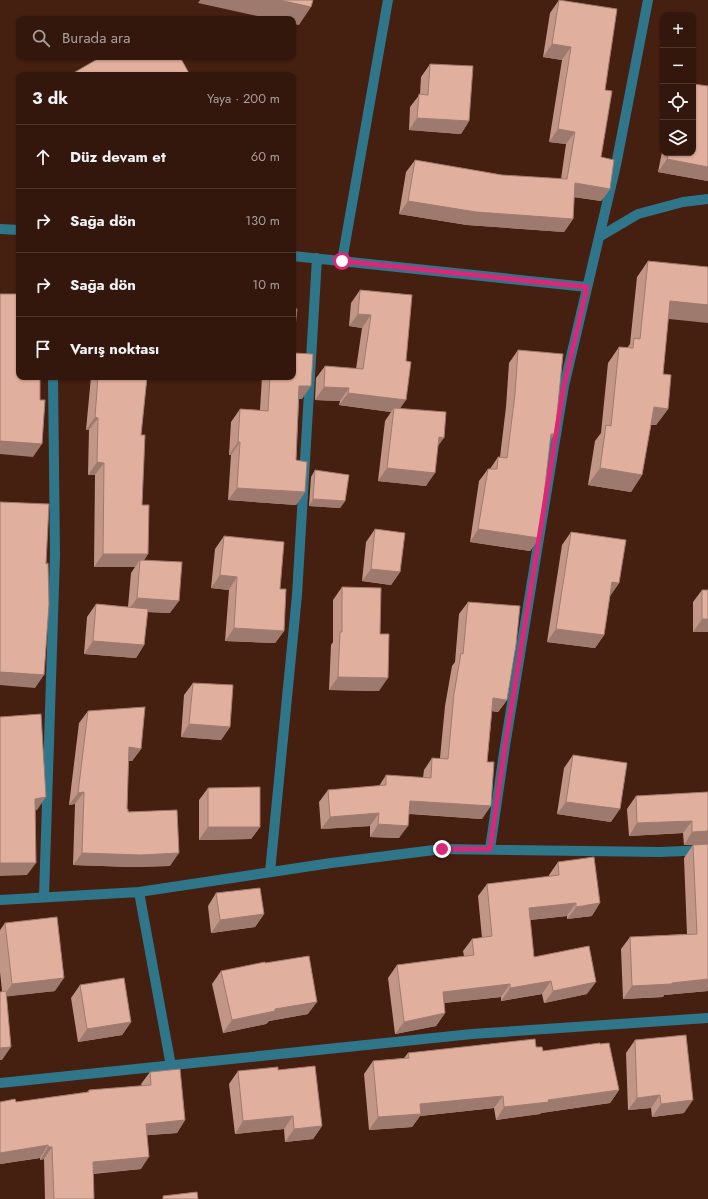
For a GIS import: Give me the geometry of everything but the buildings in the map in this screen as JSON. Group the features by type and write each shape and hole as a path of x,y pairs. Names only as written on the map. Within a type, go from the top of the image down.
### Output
{"street":[{"path":"342,261 388,0"},
{"path":"490,849 505,746 564,386 616,165 648,0"},
{"path":"599,238 638,214 683,202 708,199"},
{"path":"0,229 16,230"},
{"path":"296,256 587,287"},
{"path":"270,872 297,595 317,258"},
{"path":"44,897 55,555 54,380"},
{"path":"0,900 139,892 270,872 442,849 660,852 708,850"},
{"path":"139,892 171,1066"},
{"path":"0,1083 472,1034 708,1018"}],"route":[{"path":"342,261 587,287 564,386 505,746 490,849 442,849"}]}
